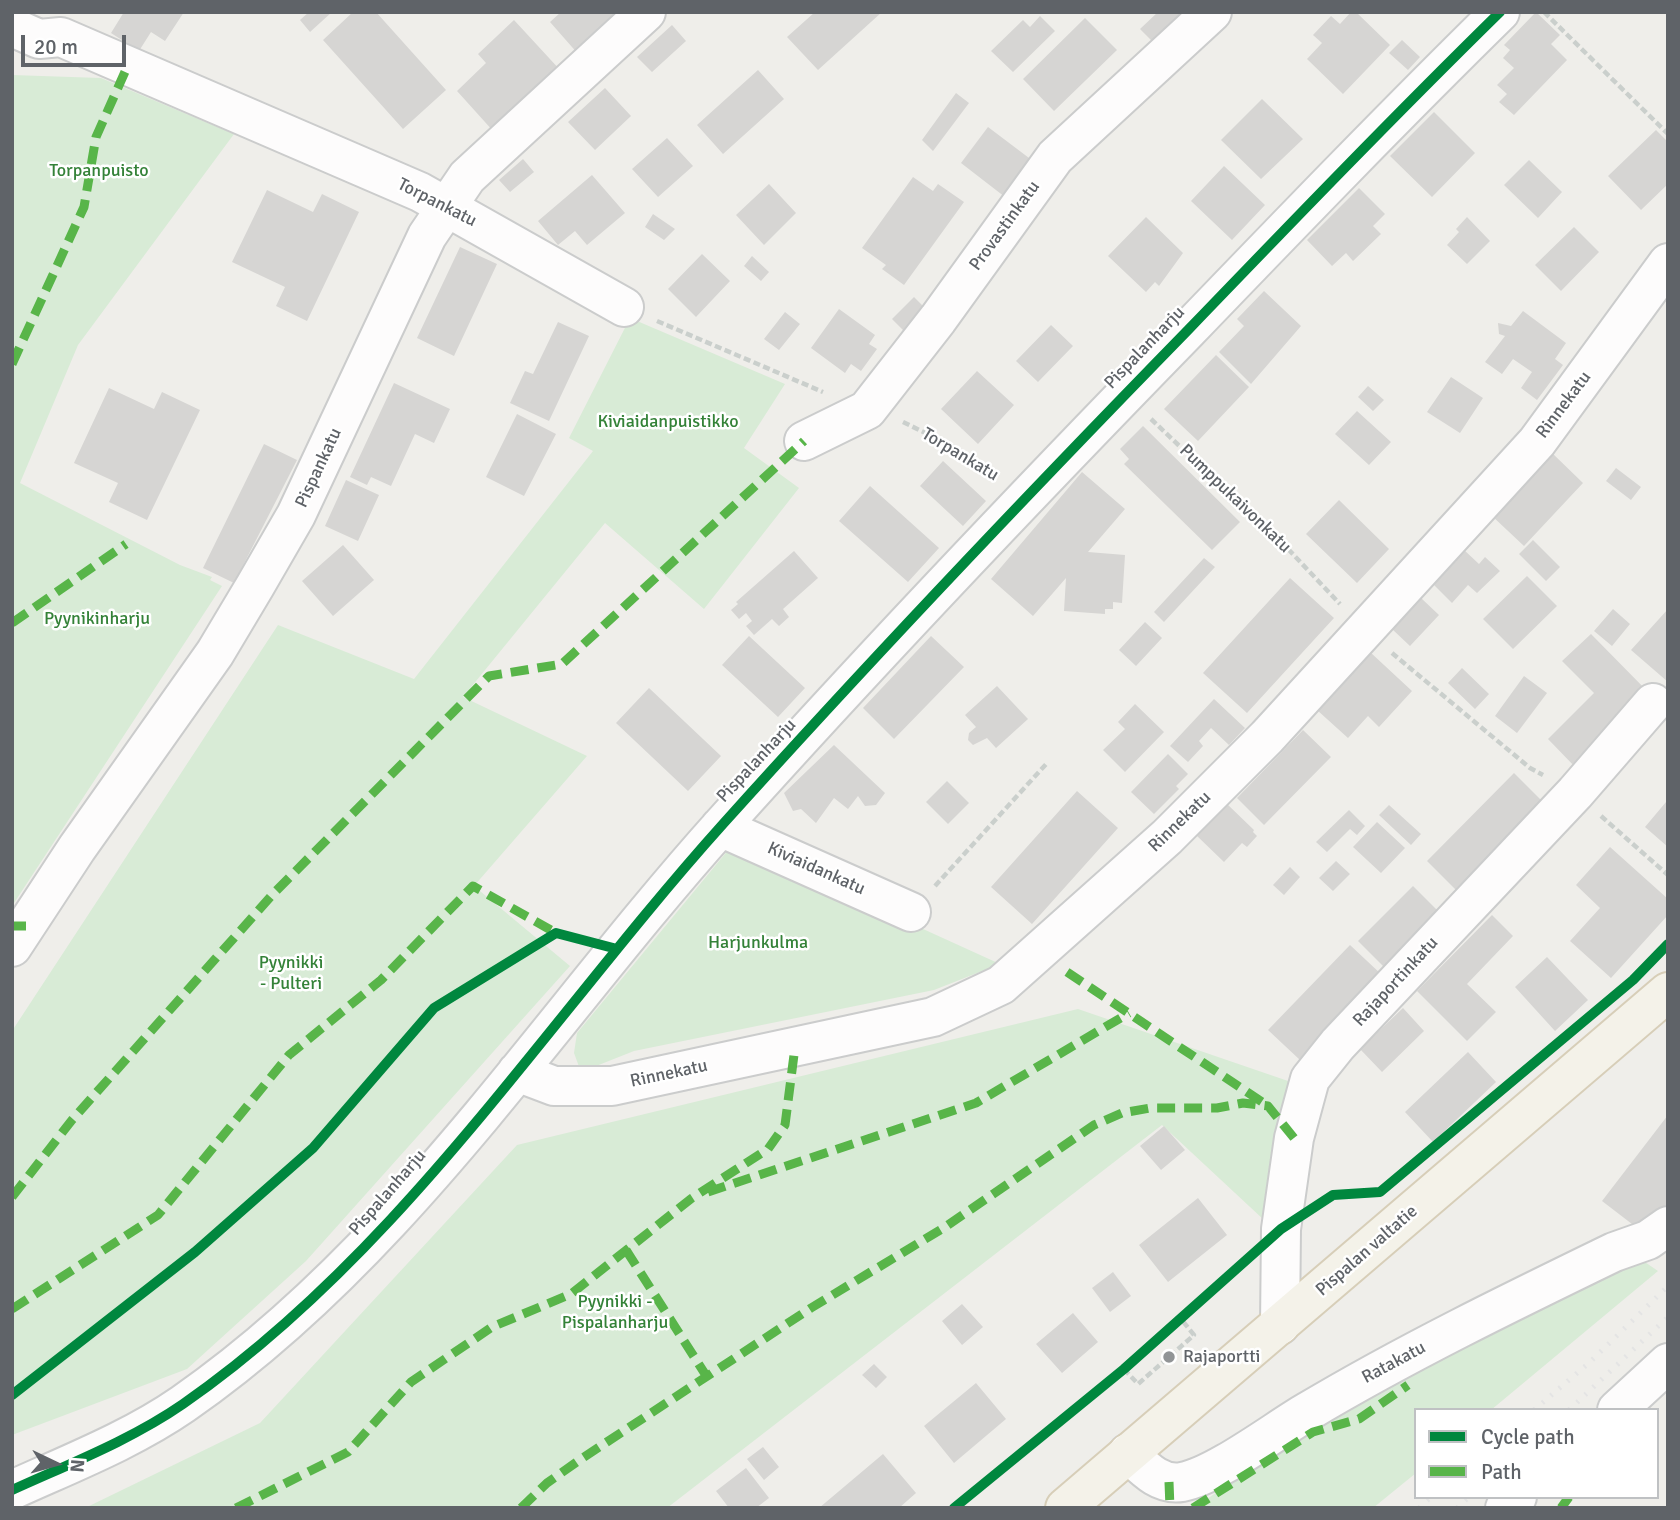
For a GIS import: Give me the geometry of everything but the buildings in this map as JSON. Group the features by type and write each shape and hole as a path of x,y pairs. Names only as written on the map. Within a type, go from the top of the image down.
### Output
{"main road":[{"name":"Pispalan valtatie","path":"1065,1508 1668,992"}],"street":[{"name":"Pispankatu","path":"12,947 77,848 215,653 276,551 296,515 427,236 446,205 467,177 646,12"},
{"name":"Provastinkatu","path":"804,441 867,410 938,319 1055,157 1212,12"},
{"name":"Pispalanharju","path":"12,1490 82,1458 179,1407 269,1339 346,1268 517,1072 720,827 1026,496 1412,98 1500,12"},
{"name":"Torpankatu","path":"12,27 39,39 72,24 446,205 624,307"},
{"name":"Rinnekatu","path":"517,1072 554,1086 612,1087 933,1017 971,1002 1001,985 1167,838 1267,737 1537,442 1668,263"},
{"name":"Rajaportinkatu","path":"1280,1325 1281,1230 1294,1138 1310,1079 1338,1044 1576,793 1653,703"},
{"name":"Kiviaidankatu","path":"720,827 911,912"},
{"name":"Ratakatu","path":"1128,1453 1151,1474 1169,1482 1184,1482 1236,1457 1307,1412 1406,1356 1614,1252 1648,1240 1668,1226"},
{"path":"1619,1408 1668,1363"}],"path":[{"path":"1544,12 1668,134"},
{"path":"624,307 828,394"},
{"path":"1387,648 1530,768"},
{"path":"911,912 1048,762"},
{"path":"1593,808 1668,874"},
{"path":"1171,1328 1191,1310"},
{"path":"1125,1369 1138,1384 1195,1335 1181,1319"},
{"path":"1114,1377 1134,1361"}],"green space":[{"path":"12,75 101,78 234,134 78,345 20,483 180,565 212,577 210,580 222,586 12,906"},
{"name":"Pyynikki - Pulteri","path":"630,318 785,384 744,448 799,488 704,609 605,523 463,697 587,756 474,886 570,966 306,1261 187,1369 12,1435 12,1031 278,625 414,679 593,451 569,438"},
{"name":"Harjunkulma","path":"734,843 1000,964 934,990 634,1051 581,1072 574,1053 577,1033"},
{"name":"Pyynikki - Pispalanharju","path":"1078,1009 1291,1082 1264,1220 1162,1125 667,1508 85,1508 260,1423 517,1145"},
{"path":"1636,1256 1658,1271 1493,1408 1414,1408 1414,1475 1373,1508 1194,1508 1314,1425"}],"railway":[{"path":"1536,1408 1590,1362 1668,1286"},
{"path":"1571,1408 1668,1317"},
{"path":"1419,1508 1429,1499"},
{"path":"1457,1508 1467,1499"}],"marked path":[{"path":"12,364 84,207 96,137 128,65"},
{"path":"12,1197 72,1120 273,894 489,676 562,664 804,441"},
{"path":"12,623 126,544"},
{"path":"12,1309 158,1215 289,1055 381,980 473,886 556,933"},
{"path":"12,926 26,926"},
{"path":"1067,972 1265,1104"},
{"path":"708,1192 976,1103 1129,1013"},
{"path":"236,1508 348,1452 411,1382 492,1327 571,1294 692,1198 768,1149 785,1125 795,1047"},
{"path":"521,1508 547,1483 581,1459 811,1308 945,1227 1094,1125 1122,1113 1150,1108 1217,1108 1243,1103 1268,1106 1294,1138"},
{"path":"626,1250 707,1377"},
{"path":"1193,1508 1313,1432 1359,1419 1408,1385"},
{"path":"1169,1482 1170,1508"},
{"path":"1561,1508 1568,1499"}],"cycle path":[{"path":"12,1490 121,1440 183,1404 262,1343 335,1277 404,1205 469,1130 658,899 837,699 1129,391 1500,12"},
{"path":"12,1395 195,1252 313,1148 434,1008 556,933 617,949"},
{"path":"954,1508 1124,1369 1281,1229 1333,1195 1380,1192 1633,980 1668,944"}],"place":[{"name":"Rajaportti","path":"1169,1357"}],"park label":[{"name":"Torpanpuisto","path":"99,171"},
{"name":"Kiviaidanpuistikko","path":"668,422"},
{"name":"Pyynikinharju","path":"97,619"}]}
